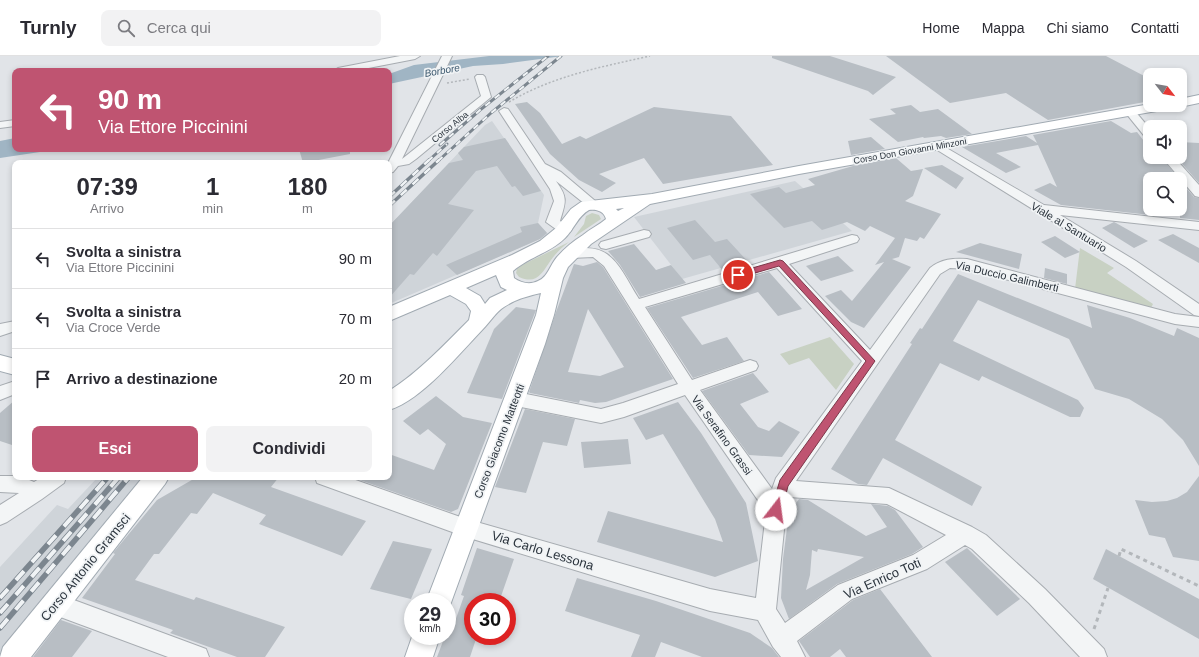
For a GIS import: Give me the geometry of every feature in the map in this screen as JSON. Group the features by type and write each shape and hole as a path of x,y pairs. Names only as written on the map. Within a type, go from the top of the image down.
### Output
{"main road":[{"path":"1187,102 1199,99"},
{"name":"Corso Don Giovanni Minzoni","path":"514,260 546,244 558,236 581,208 652,199 799,170 1143,110"},
{"name":"Corso Don Giovanni Minzoni","path":"554,278 561,264 599,240 611,223 652,199"},
{"path":"598,205 607,208 613,215 614,219 611,223"},
{"path":"497,303 505,280 503,274 504,269 514,260"},
{"path":"392,313 514,260"},
{"path":"392,400 410,388 434,367 497,303 512,295 542,286 554,278"},
{"name":"Corso Giacomo Matteotti","path":"442,593 516,399 545,315 554,278"},
{"path":"505,280 517,287 530,289"},
{"path":"450,287 473,300 480,311 476,325"},
{"path":"0,363 12,366"},
{"name":"Corso Antonio Gramsci","path":"14,657 155,480"},
{"path":"419,657 423,645"}],"street":[{"path":"353,68 415,56"},
{"name":"Corso Alba","path":"392,166 430,86 447,56"},
{"name":"Corso Alba","path":"392,166 405,162 412,157 486,97 480,77"},
{"path":"506,107 558,195 560,201 556,212 569,222"},
{"path":"1130,112 1143,128"},
{"path":"0,125 12,123"},
{"name":"Viale al Santuario","path":"938,146 1131,264 1199,311"},
{"path":"538,163 558,175 598,205"},
{"path":"1174,164 1199,192"},
{"path":"1040,209 1199,226"},
{"path":"599,240 644,234"},
{"path":"636,305 852,239"},
{"name":"Via Serafino Grassi","path":"579,253 592,252 603,255 689,388 776,510"},
{"path":"780,262 871,361"},
{"name":"Via Duccio Galimberti","path":"776,510 784,484 817,435 935,271 942,265 950,262 967,264 1175,319 1199,322"},
{"path":"0,330 12,327"},
{"path":"516,399 601,416 624,410 750,366"},
{"path":"0,393 12,388"},
{"path":"0,516 53,480"},
{"name":"Via Carlo Lessona","path":"332,480 466,528 710,600 766,611"},
{"path":"0,484 16,483 24,485 35,493"},
{"path":"782,488 889,496 965,534 985,547 1037,596 1092,653"},
{"path":"776,510 766,611 781,638 794,657"},
{"name":"Via Enrico Toti","path":"781,638 845,592 920,562 965,534"},
{"path":"55,604 198,657"}],"path":[{"path":"506,107 523,93 569,74 650,56"},
{"path":"444,84 480,77"},
{"path":"1119,556 1121,549 1199,586"},
{"path":"1092,653 1108,588"}],"shaded area":[{"path":"492,121 544,195 538,223 549,235 392,303 392,223 485,125"},
{"path":"795,181 852,231 682,279 634,217"},
{"path":"95,480 140,480 0,653 0,567 57,505 68,509"}],"green space":[{"path":"592,213 599,215 601,219 574,237 584,224 586,216"},
{"path":"569,242 557,253 542,273 535,279 525,279 519,277 516,273 517,269 522,265"},
{"path":"1080,248 1114,268 1107,273 1153,304 1151,308 1075,289"},
{"path":"830,337 854,364 836,390 809,358 789,365 780,354"}],"water":[{"name":"Borbore","path":"489,56 563,56 503,64 473,66 392,83 392,73 414,65"},
{"path":"12,139 12,152 40,152 0,158 0,141"}],"building":[{"path":"772,56 830,56 896,77 873,95 868,91 772,58"},
{"path":"886,56 1106,56 1143,75 1143,102 1048,120 1006,93 950,103"},
{"path":"527,102 540,113 562,144 580,136 586,139 654,107 731,116 773,165 663,184 644,158 599,174 616,183 602,192 579,180 550,154 515,104"},
{"path":"911,105 920,112 938,109 972,134 946,138 941,136 923,137 898,142 869,119 896,114 890,109"},
{"path":"1111,121 1131,133 1137,132 1143,140 1143,164 1167,164 1173,172 1143,172 1143,214 1061,205 1034,190 1050,183 1057,187 1038,145 996,153 1021,167 1006,173 962,147 1026,136 1037,143 1033,135"},
{"path":"871,137 885,149 851,155 848,141"},
{"path":"505,138 541,191 523,196 515,186 512,187 497,166 476,171 448,204 474,210 437,256 433,253 414,275 410,274 392,295 392,223 449,163 463,160 458,153 464,147"},
{"path":"1187,142 1199,143 1199,183 1182,164 1187,164"},
{"path":"300,152 350,152 350,154 319,160 302,160"},
{"path":"896,158 911,171 923,169 913,196 905,201 941,214 924,239 920,237 917,241 905,238 899,257 892,259 911,267 864,328 851,322 825,296 841,290 852,301 884,262 875,265 895,238 870,226 865,231 847,222 822,230 812,221 784,228 750,194 779,187 786,193 815,185 808,179 853,166"},
{"path":"942,165 964,178 956,189 924,168"},
{"path":"1187,189 1194,197 1199,198 1199,220 1180,218 1180,216 1187,216"},
{"path":"695,220 715,242 727,239 750,264 724,272 710,255 693,260 667,228"},
{"path":"1114,222 1148,241 1134,248 1102,228"},
{"path":"538,223 547,233 540,239 457,275 446,265 522,232 520,227"},
{"path":"1173,234 1199,248 1199,263 1158,240"},
{"path":"1055,236 1080,252 1065,258 1041,242"},
{"path":"980,243 1022,254 1019,269 956,252"},
{"path":"634,244 656,270 671,265 686,283 640,297 620,265 608,251"},
{"path":"838,256 854,271 821,281 806,266"},
{"path":"597,262 603,267 673,379 606,402 595,403 580,400 579,403 529,392 574,264 583,266","holes":["588,309 624,367 600,376 568,372"]},
{"path":"1045,268 1067,274 1067,284 1044,278"},
{"path":"769,272 802,309 778,316 758,292 681,317 702,345 727,337 744,361 693,378 647,308"},
{"path":"958,274 1092,328 1087,305 1130,318 1174,336 1177,328 1199,338 1199,466 1183,440 1162,419 1129,399 1095,389 1069,339 978,300 953,341 1078,400 1084,408 1080,417 1070,417 982,376 979,381 940,363 895,440 982,487 972,506 883,458 867,485 858,484 831,469 912,344 910,343 920,328 922,329"},
{"path":"516,307 536,310 502,399 467,393 494,329"},
{"path":"753,373 769,392 740,404 758,427 769,431 779,421 800,432 782,457 749,455 702,391"},
{"path":"436,396 463,417 492,423 458,509 451,512 360,480 392,480 392,455 434,470 446,444 428,429 420,435 403,421"},
{"path":"678,402 701,433 746,503 758,561 715,577 597,542 608,511 723,542 715,519 663,434 646,440 633,418"},
{"path":"12,403 12,445 0,441 0,413"},
{"path":"525,409 575,419 567,446 543,442 526,493 495,487"},
{"path":"628,439 631,464 584,468 581,442"},
{"path":"1199,476 1199,561 1173,557 1165,538 1149,535 1135,500 1152,502 1167,501 1177,498 1187,492"},
{"path":"192,480 277,480 271,487 366,521 342,556 259,524 266,515 213,493 197,514 191,513 159,554 154,554 135,580 194,600 196,597 285,627 265,657 237,657 170,633 173,630 82,598 115,554 113,553 157,500"},
{"path":"799,499 808,500 866,536 887,527 871,504 888,506 895,510 923,547 912,554 837,584 789,619 781,598 783,559 789,513","holes":["818,549 864,557 806,590 810,575 812,550 817,552"]},
{"path":"393,541 432,549 414,593 404,593 404,597 370,589"},
{"path":"477,548 514,559 502,593 464,593 464,596 461,595"},
{"path":"967,548 1020,599 997,616 945,562"},
{"path":"1106,549 1199,599 1199,639 1093,579"},
{"path":"577,578 656,601 750,633 772,648 779,657 702,657 661,642 655,657 631,657 640,635 565,611"},
{"path":"880,589 932,657 846,657 840,649 830,657 810,657 799,641 853,600"},
{"path":"464,596 464,645 474,645 470,657 437,657 442,645 456,645 456,619"},
{"path":"61,620 92,631 72,657 33,657"}],"railway":[{"path":"440,145 480,110 548,56"},
{"path":"438,161 491,113 561,56"},
{"path":"428,161 447,144"},
{"path":"392,194 429,160"},
{"path":"392,203 439,160"},
{"path":"0,598 105,480"},
{"path":"0,613 116,480"},
{"path":"0,628 126,480"}],"route":[{"path":"738,275 780,262 871,361 784,484 776,510"}]}
